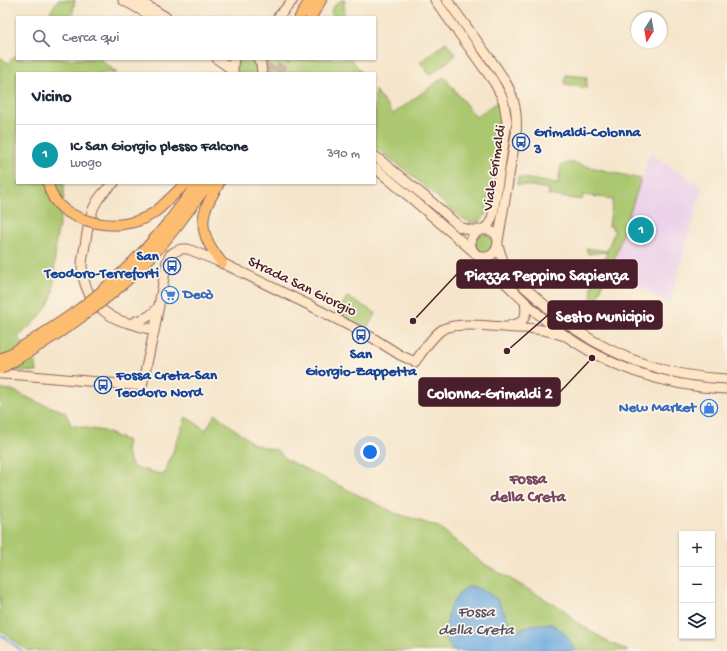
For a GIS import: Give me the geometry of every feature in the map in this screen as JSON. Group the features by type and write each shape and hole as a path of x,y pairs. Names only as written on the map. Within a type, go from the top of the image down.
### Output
{"main road":[{"path":"123,0 151,16"},
{"path":"138,0 164,16"},
{"path":"279,16 293,0"},
{"path":"286,16 291,8 293,0"},
{"path":"301,16 310,0"},
{"path":"312,16 321,0"},
{"path":"376,157 460,227 470,230 480,230 486,229 490,230 496,236 498,243 494,253 487,257 479,256 474,253 471,246 471,239 474,234 480,230 488,225 493,214 506,128 506,110 502,97 494,82 435,0"},
{"name":"Viale Grimaldi","path":"447,0 504,78 511,92 516,109 516,134 498,243 505,265 515,278 556,316 583,335 596,342 630,359 671,372 693,376 727,378"},
{"path":"218,60 232,72"},
{"path":"233,72 234,60"},
{"path":"376,169 474,253 549,323 591,352 628,369 650,377 691,386 727,389"},
{"path":"48,184 54,199 64,210 75,217 110,225 130,223 149,216 160,208 185,184"},
{"path":"113,184 101,195 92,210 82,267 85,284 96,305 108,313 136,323 148,322 155,327"},
{"path":"0,369 22,357 63,330 108,296 145,263 174,223 197,184"},
{"path":"0,360 59,323 103,290 155,239 174,223 208,184"},
{"path":"218,184 206,208 203,226 208,243 222,263"},
{"name":"Strada San Giorgio","path":"160,304 167,261 170,255 174,252 188,248 310,306 373,338 400,355 415,362 437,334 448,327 458,325 501,326"},
{"path":"501,326 517,324 524,319 526,314 525,302"},
{"path":"136,323 150,316 155,312 160,304"},
{"path":"0,374 142,386 160,304"},
{"path":"136,323 146,334 151,346"},
{"path":"501,326 535,328 566,336"}],"shaded area":[{"path":"650,153 703,188 669,303 611,271"}],"green space":[{"path":"58,0 75,0 72,16 48,16"},
{"path":"341,0 345,0 345,12 342,16 333,16 331,13 332,8"},
{"path":"439,0 443,0 501,81 510,99 513,130 496,225 495,223 509,108"},
{"path":"446,42 456,55 430,75 420,62"},
{"path":"16,55 16,60 101,60 116,72 16,72 16,184 64,184 64,195 56,240 53,292 43,312 18,337 35,357 37,372 0,369 0,57 8,63"},
{"path":"238,60 254,60 258,72 238,72 237,63"},
{"path":"266,60 352,60 361,72 267,72"},
{"path":"566,75 587,77 586,88 564,85"},
{"path":"444,77 476,117 497,102 500,114 500,126 486,213 482,220 473,223 462,218 376,148 376,91 393,114"},
{"path":"568,163 641,179 611,269 607,269 605,257 607,252 588,254 586,248 607,251 615,230 612,229 612,226 609,226 613,199 583,195 582,200 548,195 549,189 517,184 518,177 558,184 561,166"},
{"path":"480,234 488,234 493,239 491,250 488,252 480,252 475,247 475,239"},
{"path":"604,258 606,273 598,299 593,301 591,299 592,274 590,261"},
{"path":"517,286 600,348 727,382 727,385 679,380 627,365 586,345 553,322 517,289"},
{"path":"347,297 376,313 366,329 336,314"},
{"path":"0,389 12,390 37,402 65,412 71,425 103,431 128,441 126,452 133,467 164,475 186,417 206,430 215,414 254,444 277,450 287,460 395,513 439,527 481,562 564,610 576,622 605,640 628,651 27,651 0,630"}],"water":[{"name":"Fossa della Creta","path":"470,586 481,589 497,599 516,631 532,625 550,623 565,633 576,651 453,651 445,637 449,609 460,592"}],"waterway":[{"path":"0,634 22,651"}],"tunnel":[{"path":"267,72 273,60"},
{"path":"278,72 285,60"}],"place":[{"name":"Grimaldi-Colonna 3","path":"521,142"},
{"name":"IC San Giorgio plesso Falcone","path":"641,230"},
{"name":"San Teodoro-Terreforti","path":"172,266"},
{"name":"Decò","path":"170,295"},
{"name":"Piazza Peppino Sapienza","path":"413,321"},
{"name":"San Giorgio-Zappetta","path":"361,335"},
{"name":"Sesto Municipio","path":"507,351"},
{"name":"Colonna-Grimaldi 2","path":"592,358"},
{"name":"Fossa Creta-San Teodoro Nord","path":"103,385"},
{"name":"New Market","path":"709,408"}],"district":[{"name":"Fossa della Creta","path":"528,489"}]}
